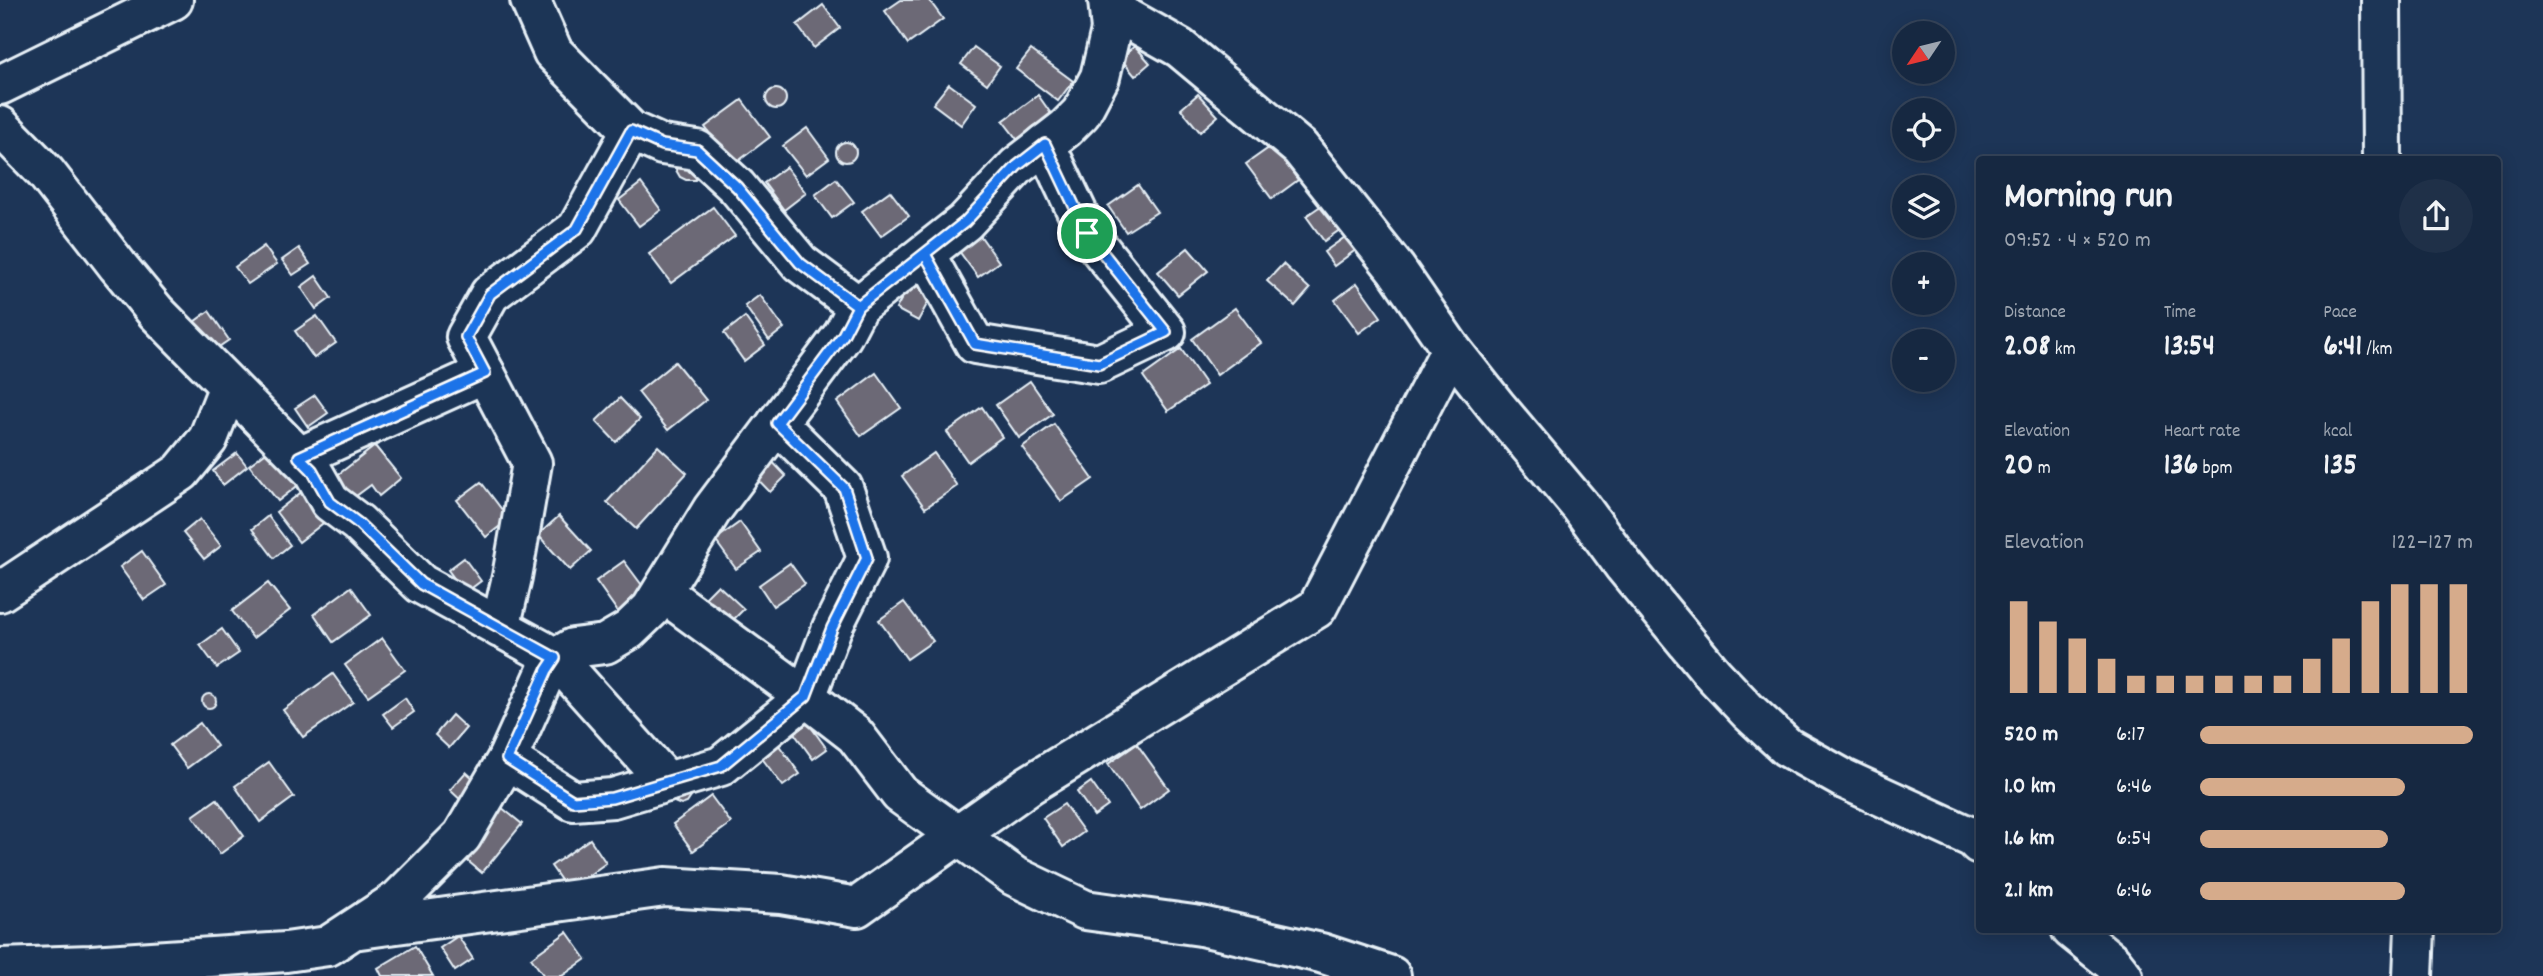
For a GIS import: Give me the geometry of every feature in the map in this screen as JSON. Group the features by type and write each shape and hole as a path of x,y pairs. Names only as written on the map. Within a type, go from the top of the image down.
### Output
{"street":[{"path":"0,85 173,0"},
{"path":"530,0 553,52 631,131 662,145 697,150 737,187 800,263 858,306"},
{"path":"2381,0 2382,156"},
{"path":"0,968 273,964 328,946 398,900 462,836 507,759 555,658 573,648 605,644 629,631 651,609 712,509 843,335 858,306 965,222 1017,166 1081,113 1100,77 1111,30 1109,5"},
{"path":"1109,5 1180,48 1300,148 1396,270 1451,349 1581,507 1624,566 1713,674 1758,720 1787,747 1844,779 1976,841"},
{"path":"0,126 46,173 156,312 312,470 330,502 358,523 421,584 555,658 667,782"},
{"path":"500,628 532,463 466,337 490,294 577,229 631,131"},
{"path":"925,254 975,344 1099,364 1166,332 1087,233 1045,144"},
{"path":"351,930 665,887 781,894 857,907 1029,785 1317,608 1451,349"},
{"path":"299,457 485,373"},
{"path":"0,592 181,472 208,439 229,386"},
{"path":"507,759 573,801 612,798 721,766 806,696 832,628 867,558 844,488 777,423"},
{"path":"662,592 806,696 855,735 900,794 1014,876 1085,910 1201,926 1321,954 1391,976"},
{"path":"2076,933 2112,962 2123,976"},
{"path":"2413,976 2415,933"}],"building":[{"path":"901,0 929,0 943,19 908,44 885,11"},
{"path":"823,5 840,28 814,48 797,25"},
{"path":"1135,46 1150,63 1135,76 1120,58"},
{"path":"974,47 1000,66 987,84 961,64"},
{"path":"1031,50 1073,81 1058,101 1016,69"},
{"path":"949,84 976,104 961,125 933,104"},
{"path":"776,89 783,92 786,99 783,106 776,109 769,106 766,99 769,92"},
{"path":"1198,94 1218,116 1200,132 1181,109"},
{"path":"1038,95 1054,118 1020,143 1003,121"},
{"path":"742,100 770,137 733,165 705,127"},
{"path":"807,128 829,158 806,175 783,146"},
{"path":"846,142 853,145 856,152 853,159 846,162 839,159 836,152 839,145"},
{"path":"1273,145 1298,180 1272,199 1246,164"},
{"path":"678,162 700,174 695,180 680,177 676,170"},
{"path":"786,167 806,193 784,210 764,183"},
{"path":"836,179 854,202 832,218 815,195"},
{"path":"641,183 661,210 639,226 619,200"},
{"path":"1138,185 1157,212 1126,232 1108,206"},
{"path":"890,191 909,216 881,236 862,211"},
{"path":"1322,205 1341,229 1324,241 1306,216"},
{"path":"713,207 735,236 671,283 649,254"},
{"path":"977,231 999,262 978,277 956,247"},
{"path":"1348,235 1357,249 1334,266 1324,252"},
{"path":"264,246 277,264 248,284 235,267"},
{"path":"299,248 310,264 293,275 282,260"},
{"path":"1188,248 1208,271 1178,295 1158,272"},
{"path":"1283,264 1310,289 1295,306 1267,281"},
{"path":"917,270 939,282 918,321 896,309"},
{"path":"316,276 331,298 316,309 301,287"},
{"path":"1357,283 1381,317 1359,333 1335,300"},
{"path":"760,295 784,328 769,340 745,306"},
{"path":"1235,308 1261,343 1217,375 1192,339"},
{"path":"209,311 229,340 207,355 187,327"},
{"path":"317,316 336,343 314,358 295,331"},
{"path":"745,317 765,345 744,361 724,333"},
{"path":"1181,349 1206,385 1168,411 1143,376"},
{"path":"675,362 706,400 668,430 638,392"},
{"path":"876,373 901,408 861,436 837,402"},
{"path":"1030,381 1053,414 1019,438 996,405"},
{"path":"315,395 328,413 308,427 295,408"},
{"path":"620,398 640,419 616,442 596,421"},
{"path":"982,407 1002,437 968,462 947,432"},
{"path":"1054,424 1093,479 1061,501 1022,447"},
{"path":"375,446 401,478 379,496 371,485 352,499 335,477"},
{"path":"658,446 687,473 636,529 607,502"},
{"path":"273,447 301,483 278,501 249,465"},
{"path":"237,453 247,466 223,485 213,471"},
{"path":"934,453 957,486 925,508 902,476"},
{"path":"766,455 786,476 770,492 749,470"},
{"path":"481,482 509,519 486,537 457,500"},
{"path":"304,490 327,520 299,542 276,512"},
{"path":"268,516 290,545 274,558 252,529"},
{"path":"559,516 591,551 570,570 538,535"},
{"path":"200,519 221,546 204,559 183,533"},
{"path":"740,522 761,552 736,569 715,540"},
{"path":"142,551 166,585 144,600 120,567"},
{"path":"464,558 481,581 465,593 448,570"},
{"path":"624,561 647,592 618,612 596,581"},
{"path":"790,563 805,584 773,606 759,585"},
{"path":"268,583 290,610 253,638 232,611"},
{"path":"718,585 744,609 727,626 702,601"},
{"path":"351,587 371,615 333,642 314,614"},
{"path":"904,602 933,641 907,659 879,620"},
{"path":"222,629 239,653 217,668 200,645"},
{"path":"382,638 405,670 368,696 345,665"},
{"path":"333,674 353,702 303,737 283,710"},
{"path":"206,694 212,694 216,701 212,708 206,708 202,704 202,698"},
{"path":"405,698 414,712 393,727 383,714"},
{"path":"452,715 466,728 449,748 435,735"},
{"path":"200,723 217,746 187,768 170,745"},
{"path":"808,723 827,749 813,759 794,733"},
{"path":"778,744 800,774 783,786 761,757"},
{"path":"1137,744 1169,789 1140,810 1108,764"},
{"path":"269,762 294,797 260,822 235,786"},
{"path":"466,772 482,786 465,804 450,790"},
{"path":"1091,782 1108,806 1094,816 1077,792"},
{"path":"689,790 691,797 687,803 681,805 674,802 672,795"},
{"path":"711,796 731,823 693,851 673,824"},
{"path":"217,799 244,836 220,854 193,816"},
{"path":"496,803 522,824 482,873 456,851"},
{"path":"1064,804 1084,832 1063,847 1043,818"},
{"path":"590,839 606,863 568,890 551,866"},
{"path":"567,932 586,959 562,976 544,976 531,958"},
{"path":"458,936 473,959 455,971 440,948"},
{"path":"415,946 433,976 382,976 378,968"}],"route":[{"path":"1087,233 1045,144 1017,166 965,222 858,306 800,263 737,187 697,150 662,145 631,131 577,229 490,294 466,337 485,373 299,457 312,470 330,502 358,523 421,584 555,658 507,759 573,801 612,798 721,766 806,696 832,628 867,558 844,488 777,423 843,335 858,306 925,254 975,344 1099,364 1166,332 1087,233"}]}
